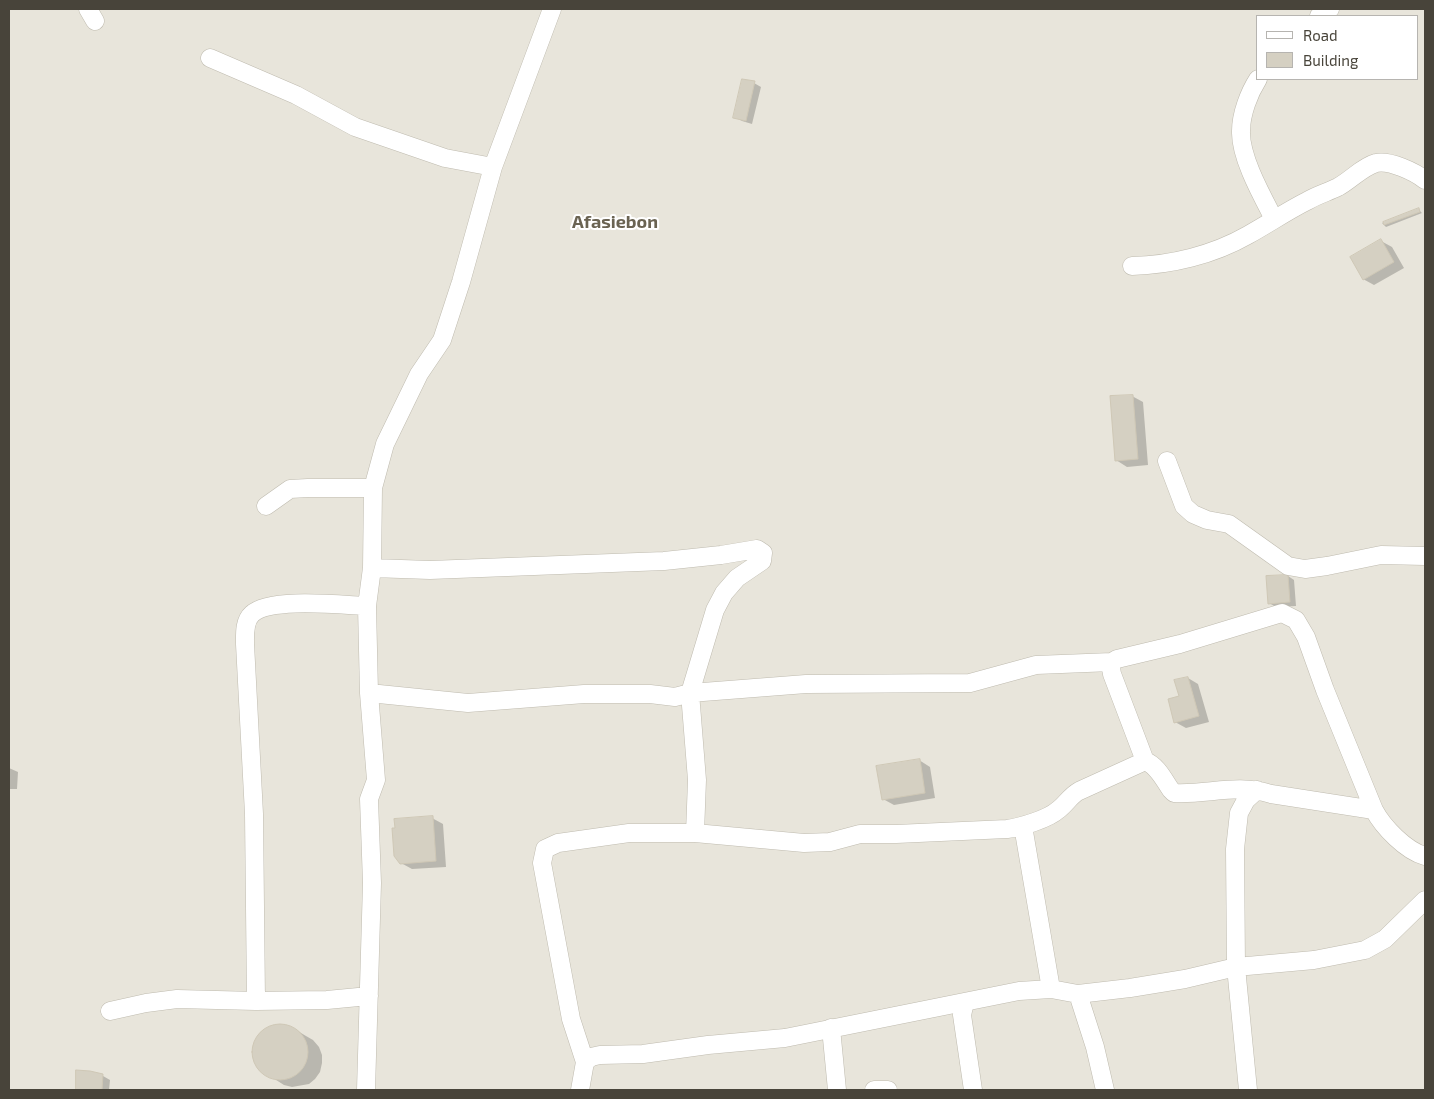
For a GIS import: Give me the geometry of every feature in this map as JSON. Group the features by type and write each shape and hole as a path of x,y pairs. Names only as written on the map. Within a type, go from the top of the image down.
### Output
{"street":[{"path":"366,1090 372,883 369,799 376,780 369,693 367,606 372,568 374,488 385,444 419,374 442,340 461,282 493,167 552,9"},
{"path":"210,58 296,95 355,127 445,158 493,167"},
{"path":"1257,80 1244,111 1240,130 1242,144 1253,178 1274,219"},
{"path":"1132,266 1159,265 1221,248 1248,236 1309,199 1339,186 1368,166 1379,162 1391,164 1416,173 1425,180"},
{"path":"1168,461 1184,506 1188,510 1207,520 1229,524 1288,566 1305,569 1381,555 1425,556"},
{"path":"266,506 290,489 374,488"},
{"path":"372,568 448,570 664,561 760,550 763,553 762,561 737,578 724,593 715,610 690,694 697,780 695,833"},
{"path":"256,1001 254,814 245,644 246,626 251,614 264,607 298,604 367,606"},
{"path":"369,693 468,703 584,694 650,694 675,697 690,694 806,684 970,683 1036,665 1112,662 1117,659 1180,644 1282,613 1296,620 1306,637 1325,690 1379,820 1396,838 1425,856"},
{"path":"1112,662 1112,674 1145,761"},
{"path":"580,1090 584,1062 571,1019 542,863 545,850 558,843 629,833 695,833 804,843 830,842 860,834 969,832 1023,826 1057,811 1078,791 1145,761 1150,762 1155,767 1174,793 1257,790 1271,794 1374,810"},
{"path":"1248,1090 1236,968 1235,849 1239,813 1246,800 1257,790"},
{"path":"1023,826 1052,989"},
{"path":"584,1062 591,1057 600,1055 643,1054 708,1044 785,1038 1019,990 1052,989 1078,994 1186,980 1236,968 1314,960 1365,950 1385,939 1425,900"},
{"path":"1078,994 1095,1047 1105,1090"},
{"path":"110,1011 146,1003 177,999 327,1000 369,996"},
{"path":"965,1002 962,1015 973,1090"},
{"path":"830,1028 837,1090"},
{"path":"874,1090 888,1090"}],"shaded area":[{"path":"9,9 1425,9 1425,1090 9,1090"}],"building":[{"path":"742,79 755,81 746,121 733,118"},
{"path":"1419,208 1420,212 1384,225 1383,222"},
{"path":"1381,239 1394,262 1363,280 1350,257"},
{"path":"1133,395 1138,459 1115,461 1110,396"},
{"path":"1288,575 1290,602 1268,604 1266,576"},
{"path":"1188,677 1199,716 1174,723 1168,699 1179,696 1174,680"},
{"path":"920,759 925,793 882,800 876,766"},
{"path":"433,816 436,861 400,864 394,856 392,828 395,828 394,819"},
{"path":"280,1024 291,1026 300,1032 306,1041 308,1052 306,1063 300,1072 291,1078 280,1080 269,1078 260,1072 254,1063 252,1052 254,1041 260,1032 269,1026"},
{"path":"76,1070 103,1074 102,1090 76,1090"}],"district":[{"name":"Afasiebon","path":"615,222"}]}
